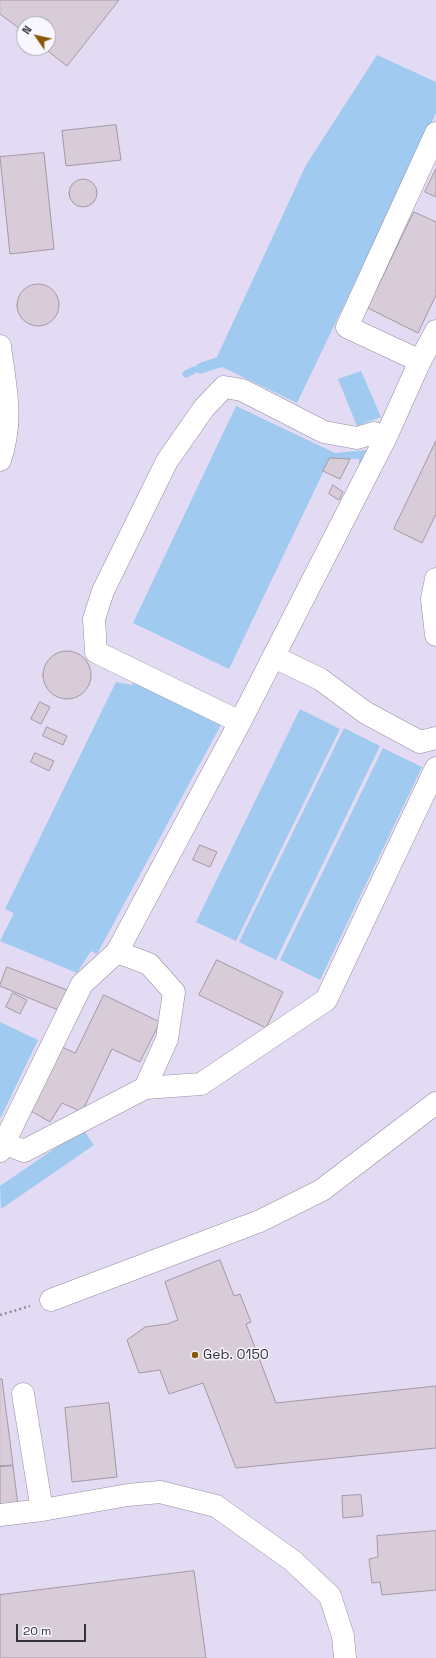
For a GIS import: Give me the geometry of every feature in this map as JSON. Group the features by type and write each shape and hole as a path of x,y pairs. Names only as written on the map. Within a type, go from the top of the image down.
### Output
{"lane":[{"path":"420,361 347,327 436,133"},
{"path":"436,331 420,361 386,437 240,722 117,952 82,984 2,1147 24,1151 145,1088 201,1084 326,1000 436,768"},
{"path":"0,346 1,369 9,421 6,442 0,460"},
{"path":"240,722 96,652 94,619 103,591 168,461 204,408 224,387 242,390 324,432 357,438 374,434 386,437"},
{"path":"436,579 432,599 436,635"},
{"path":"274,657 320,679 366,713 420,742 436,738"},
{"path":"117,952 150,964 174,992 167,1039 145,1088"},
{"path":"51,1300 260,1221 315,1193 436,1103"},
{"path":"23,1394 42,1510"},
{"path":"0,1515 42,1510 128,1495 160,1492 216,1506 293,1561 330,1596 343,1636 345,1658"}],"path":[{"path":"0,1315 51,1300"}],"shaded area":[{"path":"0,0 436,0 436,1658 0,1658"}],"water":[{"path":"377,55 436,82 436,113 297,403 222,367 200,374 194,370 197,364 217,357 306,165"},
{"path":"361,371 381,417 357,426 338,379"},
{"path":"236,406 335,453 366,450 372,452 367,464 359,464 359,459 330,458 229,669 133,623"},
{"path":"136,676 223,721 97,954 91,951 77,973 0,941 14,913 5,909 116,682 132,685"},
{"path":"300,709 340,729 236,941 196,922"},
{"path":"344,728 380,746 276,960 239,942"},
{"path":"383,748 422,767 320,980 280,960"},
{"path":"0,1022 38,1040 0,1119"},
{"path":"83,1129 94,1145 1,1209 0,1186"}],"building":[{"path":"0,0 119,0 67,66 54,56 56,56 56,16 16,16 16,26 0,14"},
{"path":"116,125 121,160 66,166 62,131"},
{"path":"44,153 54,249 10,254 0,157"},
{"path":"436,169 436,197 425,192"},
{"path":"83,179 89,180 93,183 96,187 96,199 93,203 89,206 83,207 77,206 73,203 70,199 69,193 70,187 73,183 77,180"},
{"path":"414,212 436,222 436,295 418,333 368,308"},
{"path":"34,284 42,284 50,287 56,293 59,305 56,317 50,323 42,326 34,326 26,323 20,317 17,309 17,301 20,293 26,287"},
{"path":"436,441 436,514 422,543 394,529"},
{"path":"330,458 350,459 340,479 323,471"},
{"path":"333,485 343,492 339,500 329,494"},
{"path":"62,651 72,651 84,658 91,670 91,680 84,692 72,699 62,699 54,695 47,688 43,680 43,670 47,662 54,655"},
{"path":"40,702 50,707 41,724 31,719"},
{"path":"47,727 67,736 63,745 43,736"},
{"path":"35,753 54,761 49,771 31,762"},
{"path":"200,845 217,852 210,867 193,860"},
{"path":"217,960 283,992 266,1028 199,995"},
{"path":"7,967 67,990 58,1010 0,986"},
{"path":"13,993 27,1000 20,1014 6,1007"},
{"path":"104,995 160,1022 140,1062 112,1049 82,1112 62,1103 50,1122 31,1111 62,1047 75,1053"},
{"name":"Geb. 0150","path":"220,1260 234,1296 240,1294 251,1322 246,1324 276,1403 436,1386 436,1448 236,1468 203,1383 169,1394 160,1370 139,1373 127,1340 145,1327 167,1324 178,1320 165,1282"},
{"path":"0,1379 2,1379 13,1465 0,1466"},
{"path":"109,1403 117,1477 72,1482 65,1408"},
{"path":"13,1466 18,1505 0,1507 0,1467"},
{"path":"361,1495 363,1516 343,1518 342,1496"},
{"path":"436,1531 436,1590 382,1595 380,1582 372,1583 369,1559 378,1557 377,1536"},
{"path":"194,1571 206,1658 0,1658 0,1595"}],"waterway":[{"path":"186,374 194,370"}],"place":[{"name":"Geb. 0150","path":"195,1355"}]}
